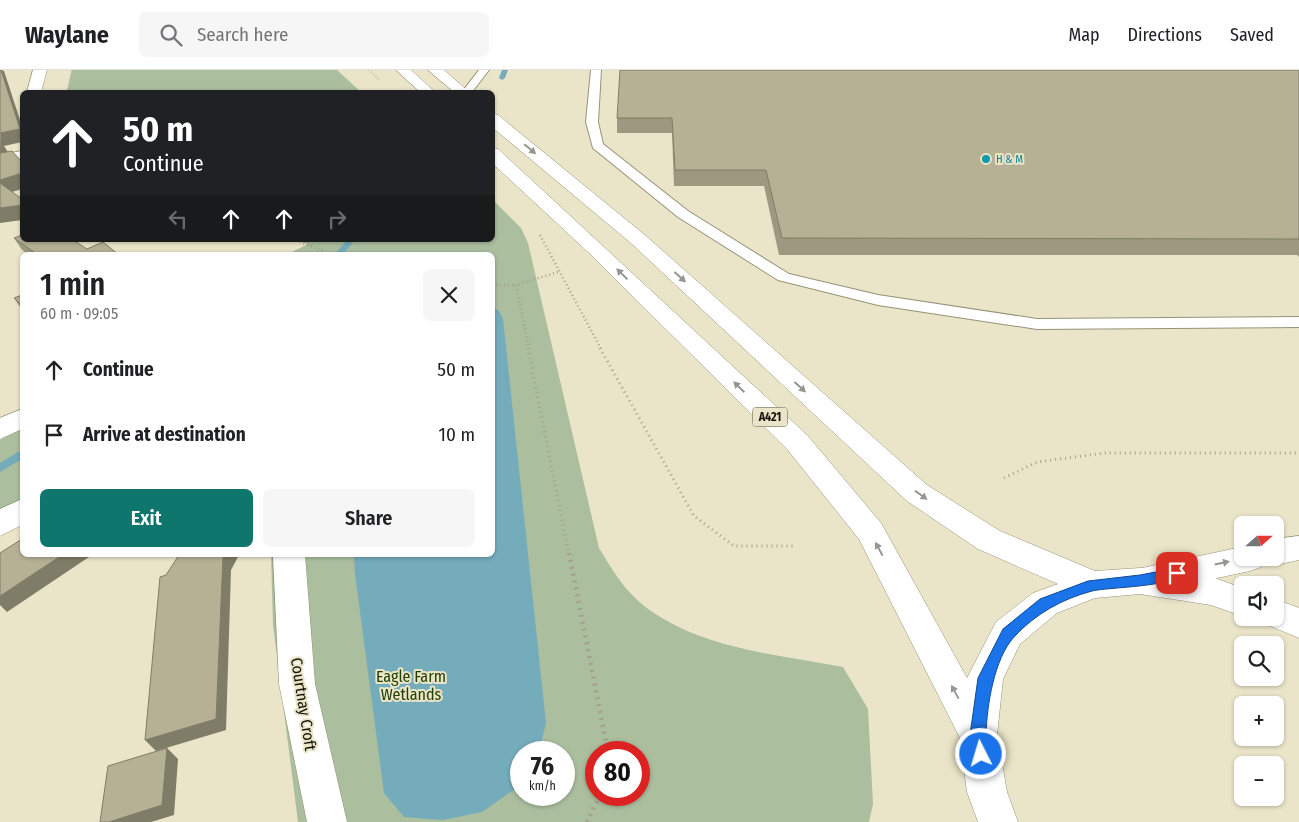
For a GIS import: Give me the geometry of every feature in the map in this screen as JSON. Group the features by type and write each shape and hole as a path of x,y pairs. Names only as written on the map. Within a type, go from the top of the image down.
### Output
{"main road":[{"path":"35,90 40,70"},
{"path":"403,70 426,90"},
{"path":"435,70 460,90"},
{"path":"495,120 639,240 917,493 989,540 1093,585"},
{"path":"0,160 20,156"},
{"name":"A421","path":"495,156 595,248 797,442 870,531 978,735"},
{"path":"0,430 20,419"},
{"path":"0,524 20,511"},
{"path":"1284,550 1299,548"},
{"name":"Courtnay Croft","path":"289,557 298,684 327,822"},
{"path":"998,822 987,792 978,735 985,678 1008,633 1045,603 1093,585 1140,581 1234,561"},
{"path":"1140,581 1212,591 1234,599"},
{"path":"1284,617 1299,623"}],"lane":[{"path":"469,90 484,70"},
{"path":"596,70 592,122 597,145 683,214 784,277 878,300 1037,324 1299,322"}],"path":[{"path":"67,90 72,70"},
{"path":"535,230 542,237 558,272 694,516 734,546 794,546"},
{"path":"301,242 328,252"},
{"path":"495,285 516,285 558,272"},
{"path":"516,285 606,741"},
{"path":"1004,478 1037,462 1105,453 1299,453"},
{"path":"588,822 595,806"}],"green space":[{"path":"72,70 337,70 359,90 67,90"},
{"name":"Eagle Farm Wetlands","path":"495,202 521,228 528,243 599,548 613,571 630,593 643,605 665,620 713,641 739,648 843,667 868,709 873,804 869,822 298,822 273,625 271,557 495,557 495,252 292,252 308,244 302,242 495,242"},
{"path":"20,429 20,500 0,513 0,440"}],"water":[{"path":"495,308 499,311 503,319 546,723 542,741 510,741 510,793 482,812 443,820 404,817 384,793 354,557 495,557"}],"building":[{"path":"0,70 20,129 0,133"},
{"name":"H & M","path":"620,70 1299,70 1299,239 782,238 766,170 675,170 672,118 617,118"},
{"path":"12,151 20,160 20,174 0,180 0,153"},
{"path":"0,183 20,198 20,205 0,208"},
{"path":"20,236 20,242 76,242 87,249 103,242 115,252 34,252 14,238"},
{"path":"20,296 20,304 14,298"},
{"path":"20,540 20,557 59,557 0,596 0,553"},
{"path":"178,557 223,557 216,719 145,740 160,577 166,575"},
{"path":"167,748 162,805 109,822 100,822 108,766"}],"waterway":[{"path":"502,78 505,70"},
{"path":"341,252 349,242"},
{"path":"0,468 20,456"}],"place":[{"name":"H & M","path":"986,159"}],"route":[{"path":"981,754 978,735 985,678 1008,633 1045,603 1093,585 1140,581 1177,573"}]}
